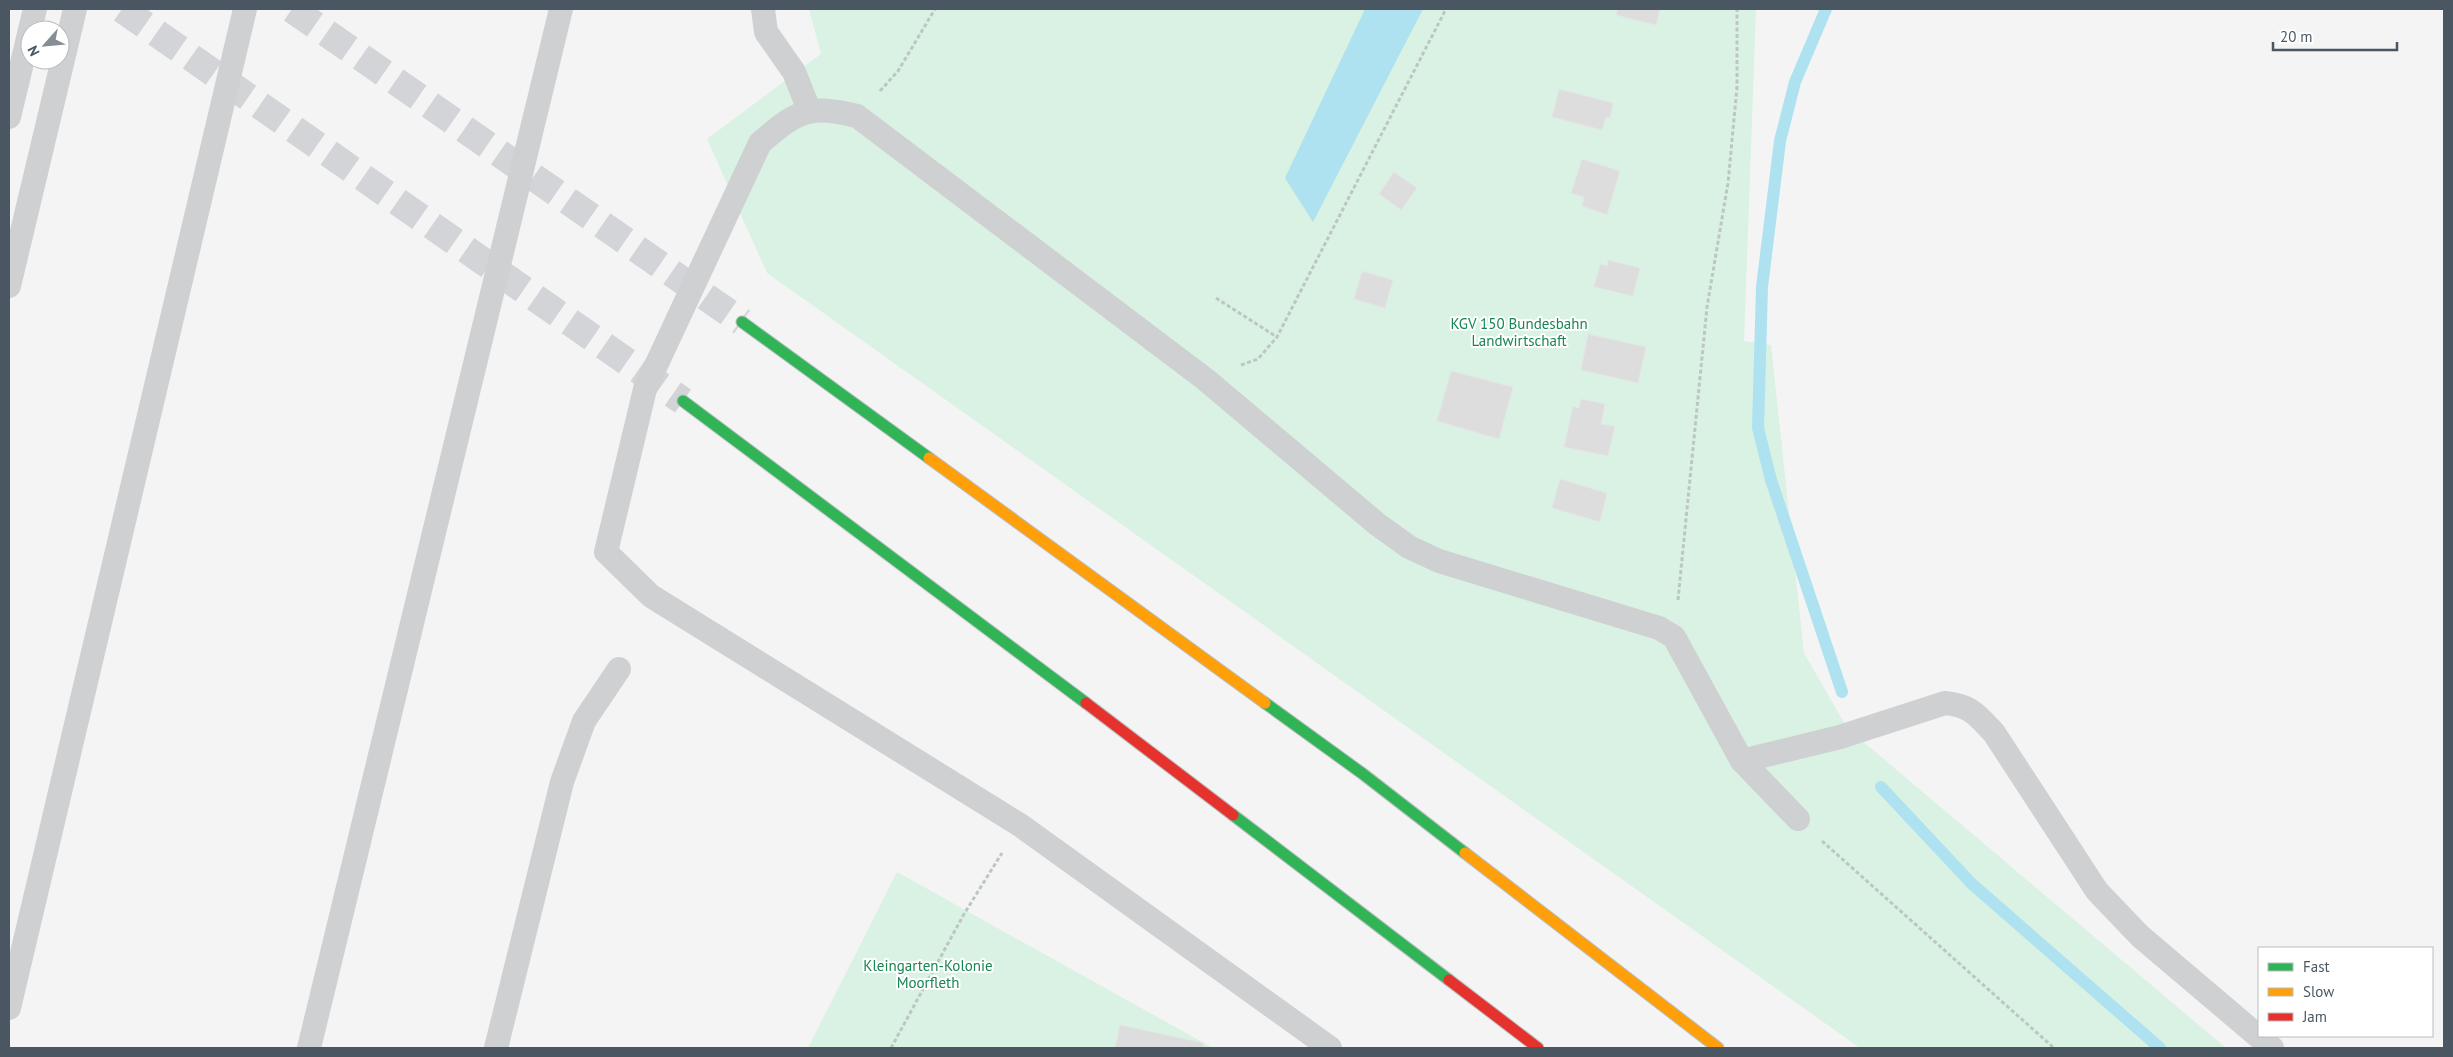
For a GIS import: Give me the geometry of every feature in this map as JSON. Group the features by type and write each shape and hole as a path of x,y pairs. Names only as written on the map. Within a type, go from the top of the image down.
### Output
{"highway":[{"path":"742,322 1363,774 1718,1048"},
{"path":"683,401 1129,735 1538,1048"}],"lane":[{"path":"9,117 35,9"},
{"path":"9,286 75,9"},
{"path":"9,1008 245,9"},
{"path":"310,1048 561,9"},
{"path":"763,9 766,32 794,72 809,110"},
{"path":"1330,1048 1020,825 651,596 606,552 649,380 760,143 785,122 809,110 831,110 857,116 1205,379 1377,524 1410,547 1439,561 1659,628 1674,637 1742,761 1798,819"},
{"path":"496,1048 562,782 584,721 618,669"},
{"path":"1742,761 1840,737 1945,703 1962,704 1979,717 1994,733 2097,891 2140,936 2258,1036"},
{"path":"2259,1037 2272,1048"}],"path":[{"path":"857,116 898,71 935,9"},
{"path":"1205,379 1258,359 1277,337 1446,9"},
{"path":"1674,637 1707,307 1728,183 1737,87 1737,9"},
{"path":"1216,298 1277,337"},
{"path":"1798,819 2054,1048"},
{"path":"891,1048 964,914 1020,825"}],"green space":[{"name":"KGV 150 Bundesbahn Landwirtschaft","path":"809,9 1756,9 1744,341 1771,345 1804,653 1847,728 2226,1048 1860,1048 767,273 707,139 821,54"},
{"name":"Kleingarten-Kolonie Moorfleth","path":"897,872 1213,1048 808,1048"}],"water":[{"path":"1365,9 1423,9 1313,222 1285,178"}],"building":[{"path":"1618,9 1660,9 1656,25 1616,15"},
{"path":"1559,89 1613,103 1610,118 1606,117 1602,130 1552,117"},
{"path":"1582,159 1620,171 1607,215 1582,206 1584,197 1571,193"},
{"path":"1394,172 1417,188 1401,210 1379,194"},
{"path":"1608,260 1640,268 1633,296 1594,287 1600,264 1607,266"},
{"path":"1362,271 1393,280 1385,308 1354,299"},
{"path":"1588,334 1646,347 1638,383 1581,370"},
{"path":"1451,371 1513,387 1499,439 1437,421"},
{"path":"1581,399 1605,404 1601,424 1615,426 1608,456 1564,447 1573,406 1579,408"},
{"path":"1560,479 1607,493 1600,522 1552,508"},
{"path":"1120,1025 1204,1043 1203,1048 1115,1048"}],"waterway":[{"path":"1826,9 1795,82 1780,141 1762,287 1758,428 1771,480 1842,692"},
{"path":"1881,787 1972,884 2160,1048"}],"tunnel":[{"path":"122,9 683,401"},
{"path":"292,9 742,322"}],"traffic: fast":[{"path":"742,322 929,458"},
{"path":"683,401 1086,703"},
{"path":"1265,703 1363,774 1465,853"},
{"path":"1233,815 1449,980"}],"traffic: slow":[{"path":"929,458 1265,703"},
{"path":"1465,853 1718,1048"}],"traffic: jam":[{"path":"1086,703 1233,815"},
{"path":"1449,980 1538,1048"}]}
